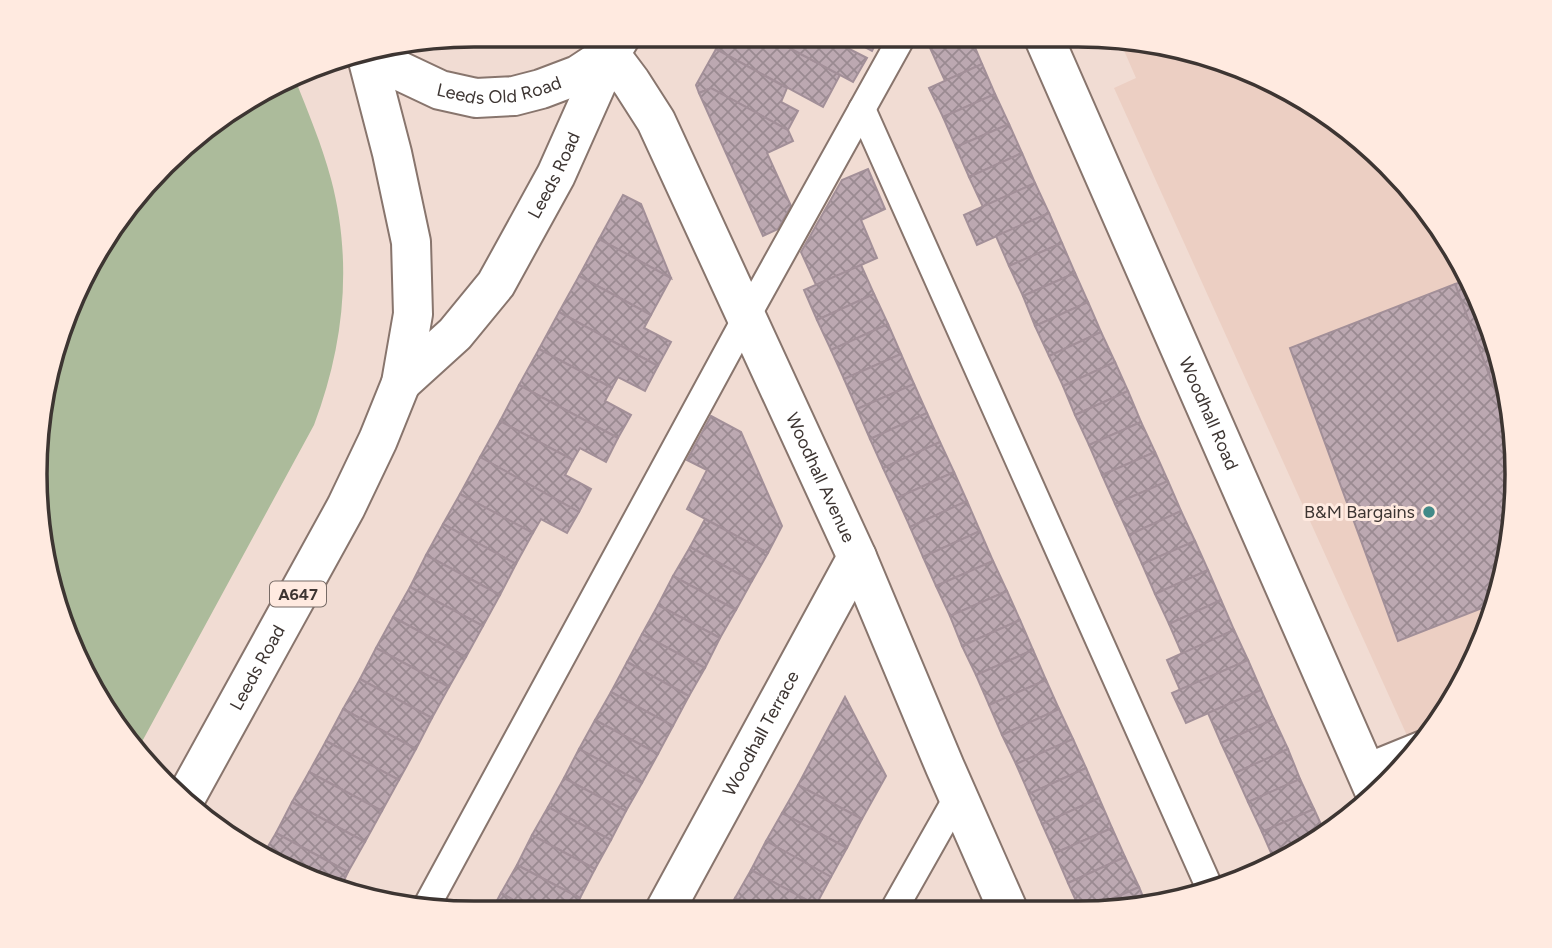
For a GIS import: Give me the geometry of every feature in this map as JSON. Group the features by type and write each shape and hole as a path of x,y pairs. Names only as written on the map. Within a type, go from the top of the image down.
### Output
{"main road":[{"name":"Leeds Old Road","path":"377,59 440,90 476,98 514,96 541,89 578,75 613,47"},
{"name":"Leeds Road","path":"401,383 455,334 496,284 556,176 615,47"},
{"name":"Woodhall Avenue","path":"617,47 631,82 656,121 858,557 1004,901"},
{"name":"Woodhall Road","path":"1051,47 1368,778"},
{"name":"Leeds Road","path":"189,792 346,507 401,383 413,314 411,242 369,61"},
{"name":"Woodhall Terrace","path":"670,901 858,557"}],"lane":[{"path":"431,898 897,47"},
{"path":"862,110 1206,881"},
{"path":"1368,778 1391,764"},
{"path":"899,901 958,796"}],"shaded area":[{"path":"1124,50 1161,55 1215,70 1267,91 1315,119 1338,135 1380,172 1417,214 1448,261 1472,311 1490,364 1501,418 1505,474 1501,530 1497,557 1482,611 1461,663 1433,711 1410,742 1114,88 1136,78"}],"green space":[{"path":"298,86 331,179 342,241 342,304 338,334 332,365 314,425 142,742 119,711 91,663 70,611 55,557 47,474 55,391 70,337 91,285 135,214 172,172 214,135 261,104"}],"building":[{"path":"788,47 840,75 823,107 716,49"},
{"path":"788,47 846,47 867,58 853,82"},
{"path":"930,47 975,47 982,64 945,81"},
{"path":"716,49 787,88 781,102 798,111 788,130 711,88 699,93 696,85"},
{"path":"982,64 995,94 943,117 929,88"},
{"path":"711,88 788,130 793,141 767,153 791,206 778,229 763,236 699,93"},
{"path":"995,94 1009,124 956,147 943,117"},
{"path":"1009,124 1022,153 969,177 956,147"},
{"path":"1022,153 1035,183 983,207 969,177"},
{"path":"868,169 885,209 861,220 877,258 816,285 801,252 842,180"},
{"path":"1035,183 1049,213 977,245 964,215"},
{"path":"623,195 641,204 671,278 599,239"},
{"path":"1049,213 1062,243 1009,266 996,236"},
{"path":"599,239 671,278 651,315 579,276"},
{"path":"1062,243 1075,273 1023,296 1009,266"},
{"path":"861,265 874,294 817,320 804,290"},
{"path":"1075,273 1088,302 1035,326 1023,296"},
{"path":"579,276 651,315 644,328 671,342 658,366 559,312"},
{"path":"1460,282 1461,285 1482,337 1498,399 1455,284"},
{"name":"B&M Bargains","path":"1455,284 1498,399 1504,446 1501,530 1497,557 1483,608 1398,641 1290,348"},
{"path":"874,294 888,324 831,350 817,320"},
{"path":"1088,302 1101,332 1049,356 1035,326"},
{"path":"559,312 658,366 645,391 618,377 612,388 539,349"},
{"path":"888,324 901,354 844,379 831,350"},
{"path":"1101,332 1115,362 1063,386 1049,356"},
{"path":"539,349 612,388 605,401 631,415 618,438 519,385"},
{"path":"901,354 914,384 857,409 844,379"},
{"path":"1115,362 1128,391 1075,415 1063,386"},
{"path":"914,384 927,413 870,439 857,409"},
{"path":"519,385 618,438 606,462 580,448 573,460 500,421"},
{"path":"1128,391 1141,422 1089,445 1075,415"},
{"path":"927,413 940,442 883,468 870,439"},
{"path":"711,416 741,432 782,526 768,553 687,509 707,470 687,460"},
{"path":"500,421 573,460 565,475 591,489 579,512 480,457"},
{"path":"1141,422 1155,452 1102,475 1089,445"},
{"path":"940,442 954,472 897,498 883,468"},
{"path":"1155,452 1168,481 1115,504 1102,475"},
{"path":"480,457 579,512 567,533 541,519 533,533 460,494"},
{"path":"954,472 967,501 910,527 897,498"},
{"path":"1168,481 1181,511 1129,535 1115,504"},
{"path":"460,494 533,533 516,564 443,524"},
{"path":"967,501 980,531 923,557 910,527"},
{"path":"1181,511 1195,541 1142,564 1129,535"},
{"path":"705,519 768,553 752,581 690,547"},
{"path":"443,524 516,564 500,595 426,555"},
{"path":"980,531 993,561 936,586 923,557"},
{"path":"1195,541 1208,570 1155,594 1142,564"},
{"path":"690,547 752,581 736,610 673,576"},
{"path":"426,555 500,595 483,626 410,587"},
{"path":"993,561 1007,591 950,616 936,586"},
{"path":"1208,570 1221,600 1169,624 1155,594"},
{"path":"673,576 736,610 720,638 658,605"},
{"path":"410,587 483,626 466,657 393,617"},
{"path":"1007,591 1020,620 962,646 950,616"},
{"path":"1221,600 1234,630 1182,654 1169,624"},
{"path":"658,605 720,638 705,668 642,634"},
{"path":"393,617 466,657 449,687 376,648"},
{"path":"1020,620 1033,650 976,675 962,646"},
{"path":"1234,630 1248,660 1180,690 1167,660"},
{"path":"642,634 705,668 689,696 627,662"},
{"path":"376,648 449,687 432,718 360,679"},
{"path":"1033,650 1046,680 989,705 976,675"},
{"path":"1248,660 1261,690 1186,723 1172,693"},
{"path":"627,662 689,696 673,726 611,692"},
{"path":"360,679 432,718 416,749 343,709"},
{"path":"1046,680 1059,709 1002,735 989,705"},
{"path":"1261,690 1274,719 1221,743 1208,713"},
{"path":"611,692 673,726 658,754 595,720"},
{"path":"845,697 886,776 862,819 798,785"},
{"path":"343,709 416,749 399,780 326,741"},
{"path":"1059,709 1073,739 1016,764 1002,735"},
{"path":"1274,719 1288,749 1235,773 1221,743"},
{"path":"595,720 658,754 642,783 579,749"},
{"path":"1073,739 1086,768 1029,794 1016,764"},
{"path":"326,741 399,780 382,811 309,772"},
{"path":"579,749 642,783 626,811 564,778"},
{"path":"1288,749 1300,779 1248,802 1235,773"},
{"path":"1086,768 1099,798 1042,824 1029,794"},
{"path":"309,772 382,811 365,842 292,802"},
{"path":"564,778 626,811 611,840 548,807"},
{"path":"1300,779 1314,809 1262,832 1248,802"},
{"path":"798,785 862,819 847,848 782,813"},
{"path":"1099,798 1112,828 1055,853 1042,824"},
{"path":"292,802 365,842 348,872 276,833"},
{"path":"548,807 611,840 595,869 532,835"},
{"path":"1314,809 1321,825 1272,854 1262,832"},
{"path":"782,813 847,848 831,877 766,841"},
{"path":"1112,828 1125,857 1068,883 1055,853"},
{"path":"276,833 348,872 344,880 337,878 267,847"},
{"path":"532,835 595,869 580,898 517,865"},
{"path":"766,841 831,877 818,901 809,901 751,870"},
{"path":"1125,857 1139,887 1110,900 1076,901 1068,883"},
{"path":"517,865 580,898 578,901 515,901 501,893"},
{"path":"751,870 809,901 740,901 735,898"},
{"path":"1139,887 1143,896 1134,897 1111,899"},
{"path":"501,893 515,901 497,901"}],"place":[{"name":"B&M Bargains","path":"1429,512"}]}
